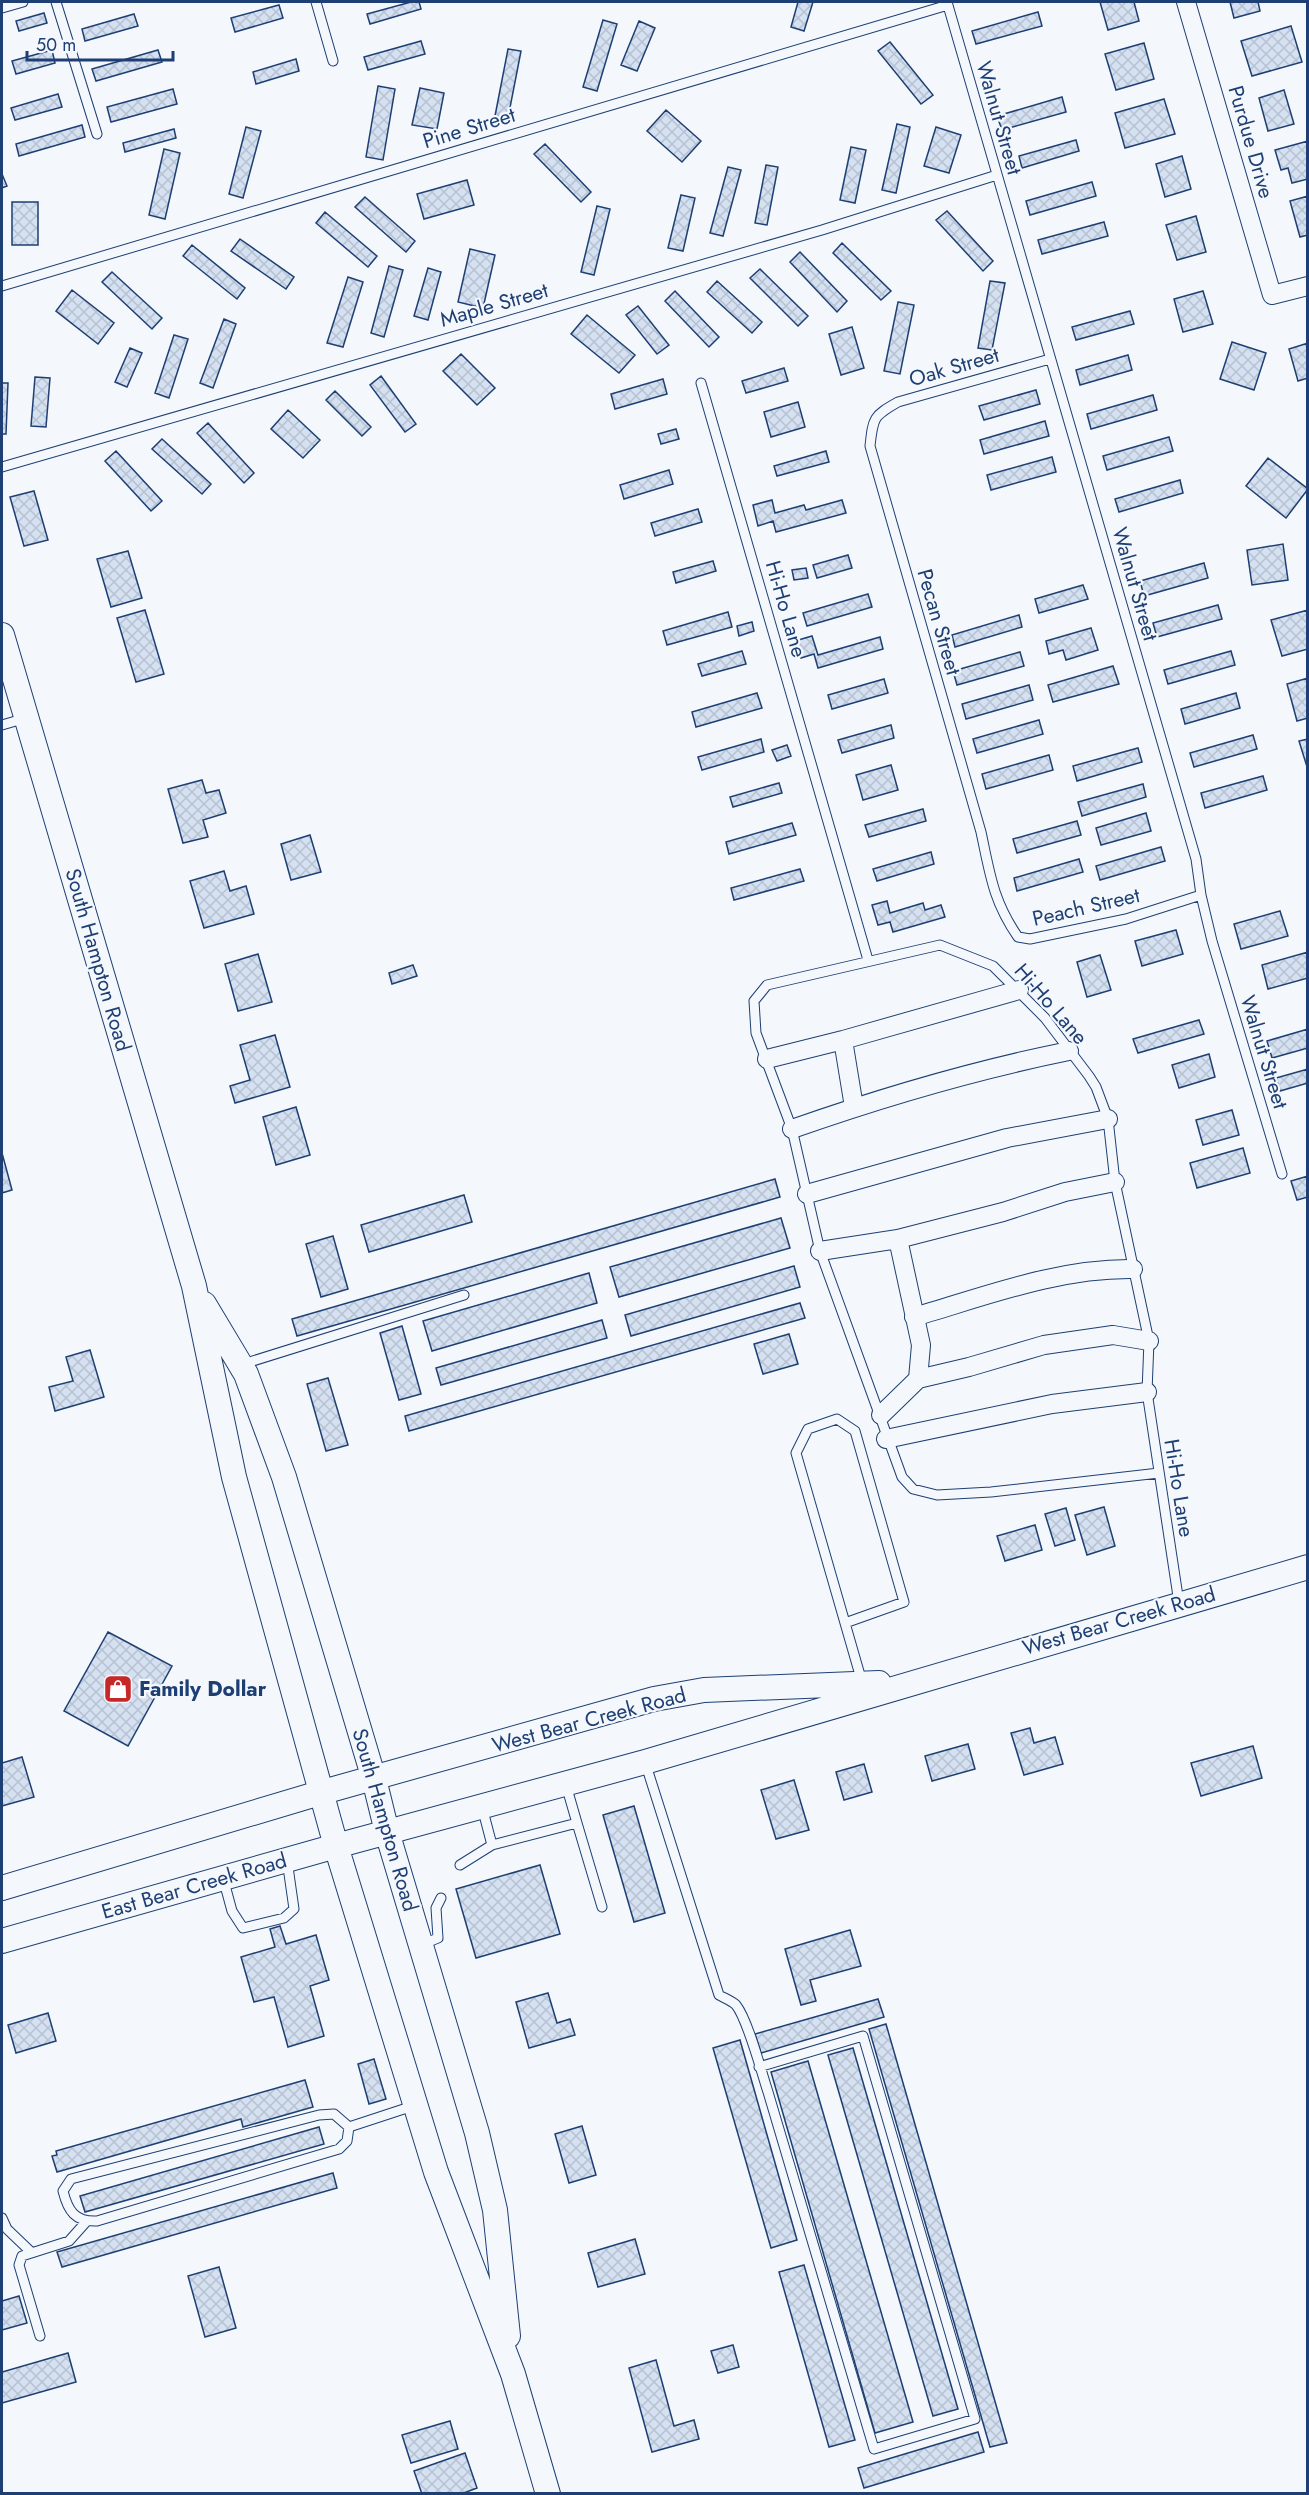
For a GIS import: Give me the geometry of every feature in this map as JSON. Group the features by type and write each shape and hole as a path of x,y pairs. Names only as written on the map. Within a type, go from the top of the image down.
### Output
{"main road":[{"name":"South Hampton Road","path":"2,635 194,1286 234,1478 336,1846 436,2172 513,2374 548,2493"},
{"name":"South Hampton Road","path":"194,1286 246,1374 284,1477 374,1779 387,1832 477,2133 495,2210 513,2374"},
{"name":"West Bear Creek Road","path":"387,1832 645,1762 1308,1567"},
{"name":"West Bear Creek Road","path":"322,1792 654,1699 704,1690 862,1684 932,1677"},
{"path":"2,1888 322,1792"},
{"name":"East Bear Creek Road","path":"2,1941 387,1832"}],"street":[{"name":"Purdue Drive","path":"1186,2 1272,295 1308,286"},
{"path":"767,1059 1019,990"},
{"path":"843,1040 854,1107"},
{"path":"792,1129 854,1107 1001,1065 1069,1051"},
{"path":"807,1194 1007,1137 1108,1119"},
{"path":"820,1251 898,1239 1003,1212 1065,1192 1115,1182"},
{"path":"898,1239 921,1345 918,1378"},
{"path":"914,1317 1046,1279 1102,1269 1133,1269"},
{"path":"881,1415 918,1378 969,1367 1044,1345 1113,1335 1149,1341"},
{"path":"886,1439 1052,1404 1147,1392"}],"lane":[{"path":"2,8 23,2"},
{"path":"56,2 97,134"},
{"path":"316,2 333,61"},
{"name":"Walnut Street","path":"947,3 1196,859 1201,895 1212,941 1282,1174"},
{"name":"Pine Street","path":"2,286 947,3"},
{"name":"Maple Street","path":"2,467 822,230 997,175"},
{"name":"Oak Street","path":"872,421 883,410 898,402 1050,359"},
{"name":"Hi-Ho Lane","path":"701,383 868,960 940,945 993,966 1045,1018 1096,1087 1108,1119 1115,1182 1149,1341 1147,1392 1179,1604"},
{"name":"Pecan Street","path":"872,421 870,446 981,832"},
{"path":"2,725 26,718"},
{"name":"Peach Street","path":"981,832 995,896 1006,920 1018,937 1030,939 1126,919 1201,895"},
{"path":"868,960 767,985 754,1001 756,1033 792,1129 820,1251 860,1366 881,1415 886,1439 902,1477 913,1489 937,1495 991,1492 1159,1473"},
{"path":"240,1365 464,1295"},
{"path":"845,1623 904,1602 855,1431 837,1419 808,1430 796,1452 862,1684"},
{"path":"645,1762 719,1995 735,2005 749,2035 874,2449 975,2420 863,2036 759,2067"},
{"path":"566,1784 602,1907"},
{"path":"482,1807 492,1845"},
{"path":"460,1865 492,1845 577,1823"},
{"path":"223,1878 232,1911 243,1928 284,1918 294,1909 287,1860"},
{"path":"421,1945 438,1938 436,1908 441,1898"},
{"path":"349,2127 416,2105"},
{"path":"334,2114 349,2127 346,2141 339,2149 97,2222 86,2222 77,2218 68,2208 63,2191 71,2179 319,2115 334,2114"},
{"path":"2,2218 7,2229 31,2252"},
{"path":"40,2336 19,2265 22,2256 69,2241 86,2222"}],"building":[{"path":"419,2 421,9 370,24 367,14"},
{"path":"798,2 813,2 804,31 791,27"},
{"path":"1100,2 1134,2 1139,21 1108,30"},
{"path":"1230,2 1258,2 1260,11 1234,18"},
{"path":"279,5 283,18 235,32 231,18"},
{"path":"1038,12 1042,26 976,44 972,31"},
{"path":"44,13 47,23 19,31 16,21"},
{"path":"134,14 138,26 85,41 82,29"},
{"path":"603,20 617,24 597,91 583,87"},
{"path":"639,21 655,28 637,71 621,65"},
{"path":"1291,26 1302,62 1252,76 1241,41"},
{"path":"421,41 425,54 368,70 364,57"},
{"path":"890,42 933,95 921,104 878,51"},
{"path":"1144,43 1154,79 1116,90 1105,54"},
{"path":"508,49 521,51 508,118 495,116"},
{"path":"52,50 55,63 16,74 12,61"},
{"path":"158,50 162,62 96,81 92,69"},
{"path":"296,59 299,71 256,84 253,72"},
{"path":"378,86 395,89 383,160 366,157"},
{"path":"420,88 444,93 437,129 412,125"},
{"path":"173,89 177,104 111,122 107,107"},
{"path":"1284,90 1294,124 1268,131 1259,98"},
{"path":"58,94 62,107 15,120 11,108"},
{"path":"1062,97 1066,112 1002,130 997,116"},
{"path":"1164,99 1175,134 1125,148 1115,113"},
{"path":"666,110 701,141 682,162 647,131"},
{"path":"897,124 910,127 896,193 882,190"},
{"path":"82,125 85,137 19,156 16,144"},
{"path":"246,127 261,131 243,198 229,194"},
{"path":"936,127 961,135 949,173 924,166"},
{"path":"174,129 176,138 125,152 123,143"},
{"path":"1076,140 1079,151 1022,168 1019,156"},
{"path":"1308,141 1308,179 1292,183 1288,168 1281,170 1275,150"},
{"path":"545,144 591,192 581,202 534,154"},
{"path":"851,147 866,150 855,203 840,200"},
{"path":"164,149 180,153 165,219 149,215"},
{"path":"1182,156 1191,189 1165,197 1156,164"},
{"path":"766,165 778,167 767,225 755,223"},
{"path":"728,167 741,170 723,236 710,233"},
{"path":"2,174 7,186 2,188"},
{"path":"467,180 474,205 424,219 417,194"},
{"path":"1092,182 1096,196 1030,215 1026,201"},
{"path":"681,195 695,198 683,251 668,248"},
{"path":"1308,196 1308,235 1300,237 1290,201"},
{"path":"365,197 415,241 406,252 355,207"},
{"path":"12,202 38,202 38,245 12,245"},
{"path":"597,206 610,209 594,275 581,272"},
{"path":"947,211 993,261 983,271 936,220"},
{"path":"325,212 377,256 368,267 316,223"},
{"path":"1196,216 1206,252 1177,260 1166,225"},
{"path":"1104,222 1108,236 1042,254 1038,240"},
{"path":"240,239 294,277 286,289 231,251"},
{"path":"842,243 891,291 881,300 833,253"},
{"path":"192,245 245,288 237,299 183,256"},
{"path":"470,249 495,255 483,308 458,302"},
{"path":"800,252 847,301 837,312 790,262"},
{"path":"389,266 403,270 384,337 371,333"},
{"path":"428,268 441,272 428,320 414,316"},
{"path":"760,269 808,316 798,326 750,278"},
{"path":"112,272 162,318 152,329 102,282"},
{"path":"348,277 363,282 343,347 327,343"},
{"path":"717,281 762,322 752,333 707,292"},
{"path":"990,281 1005,283 992,350 978,348"},
{"path":"72,290 114,323 98,344 56,311"},
{"path":"675,291 719,337 709,347 665,301"},
{"path":"1203,291 1213,324 1183,332 1174,299"},
{"path":"898,302 914,305 900,374 884,371"},
{"path":"638,306 669,345 657,354 626,315"},
{"path":"1130,311 1134,324 1076,340 1072,327"},
{"path":"587,315 635,355 619,373 571,334"},
{"path":"224,319 236,324 213,388 200,383"},
{"path":"852,327 864,368 841,375 829,334"},
{"path":"174,335 188,339 169,398 155,393"},
{"path":"1232,342 1266,353 1254,390 1220,379"},
{"path":"1308,343 1308,378 1298,381 1289,349"},
{"path":"130,348 142,353 127,387 115,382"},
{"path":"461,354 495,388 477,405 443,371"},
{"path":"1128,355 1132,370 1080,385 1076,370"},
{"path":"784,368 788,381 746,393 742,381"},
{"path":"381,376 416,424 405,432 370,385"},
{"path":"35,377 50,378 46,427 31,426"},
{"path":"663,379 667,394 615,409 611,394"},
{"path":"2,383 8,383 6,434 2,434"},
{"path":"1036,390 1040,404 984,420 979,406"},
{"path":"335,391 371,427 362,436 326,400"},
{"path":"1153,395 1157,410 1091,429 1087,414"},
{"path":"798,402 805,427 771,437 764,412"},
{"path":"288,410 320,440 303,458 271,429"},
{"path":"1045,421 1049,436 984,454 980,440"},
{"path":"208,423 254,473 244,483 197,433"},
{"path":"676,429 679,439 661,444 658,434"},
{"path":"1169,437 1173,451 1107,470 1103,456"},
{"path":"162,439 211,484 202,494 152,449"},
{"path":"116,451 162,501 151,511 105,461"},
{"path":"826,451 829,462 777,476 774,466"},
{"path":"1052,457 1056,472 991,490 987,475"},
{"path":"1268,458 1308,489 1286,518 1246,486"},
{"path":"669,470 673,484 624,499 620,485"},
{"path":"1180,480 1183,493 1119,512 1115,499"},
{"path":"34,491 48,540 24,546 10,497"},
{"path":"772,500 775,513 804,505 806,510 842,500 846,513 776,532 773,521 758,526 753,505"},
{"path":"698,509 702,522 655,536 651,523"},
{"path":"1283,544 1288,580 1252,585 1247,550"},
{"path":"128,551 142,598 111,607 97,559"},
{"path":"848,555 852,568 817,578 813,565"},
{"path":"713,561 716,571 676,583 673,572"},
{"path":"1204,563 1208,578 1144,596 1140,581"},
{"path":"806,568 808,578 794,580 792,570"},
{"path":"1083,585 1088,599 1039,613 1035,599"},
{"path":"868,594 872,607 807,626 803,613"},
{"path":"1218,605 1222,619 1157,637 1153,623"},
{"path":"145,610 164,674 136,682 117,618"},
{"path":"1308,610 1308,649 1282,656 1271,620"},
{"path":"728,612 732,627 667,645 663,631"},
{"path":"1019,615 1022,627 955,647 952,635"},
{"path":"752,622 754,631 739,636 737,626"},
{"path":"1091,628 1098,650 1066,660 1063,650 1049,654 1046,641"},
{"path":"812,636 818,655 880,637 883,649 818,668 814,654 801,658 795,641"},
{"path":"742,651 746,664 702,676 698,664"},
{"path":"1231,651 1235,665 1168,684 1164,670"},
{"path":"1020,652 1024,666 957,685 953,671"},
{"path":"1113,666 1119,684 1053,702 1048,685"},
{"path":"1308,678 1308,718 1297,721 1287,684"},
{"path":"884,679 888,693 832,709 828,695"},
{"path":"1029,685 1033,700 966,719 962,704"},
{"path":"757,693 762,708 696,727 692,712"},
{"path":"1236,693 1240,708 1185,724 1181,709"},
{"path":"1039,720 1043,734 977,753 973,739"},
{"path":"891,725 894,738 842,753 838,740"},
{"path":"1253,735 1257,749 1194,767 1190,753"},
{"path":"761,739 764,752 702,770 698,757"},
{"path":"1308,739 1308,770 1299,741"},
{"path":"787,745 791,756 777,761 772,750"},
{"path":"1138,748 1142,762 1077,781 1073,766"},
{"path":"1049,755 1053,770 986,789 982,774"},
{"path":"891,765 898,790 863,800 856,775"},
{"path":"1263,776 1267,790 1205,808 1201,793"},
{"path":"202,780 206,793 219,790 226,813 203,820 208,837 183,843 168,789"},
{"path":"779,783 782,793 733,807 730,797"},
{"path":"1143,784 1146,797 1082,816 1078,802"},
{"path":"923,809 926,821 869,837 865,825"},
{"path":"1146,813 1151,831 1101,845 1096,828"},
{"path":"1077,821 1081,835 1017,853 1013,839"},
{"path":"792,823 796,835 729,854 726,842"},
{"path":"310,835 321,872 291,880 281,844"},
{"path":"1161,847 1165,861 1100,880 1096,866"},
{"path":"931,852 934,864 877,881 873,869"},
{"path":"1079,859 1083,872 1017,891 1014,878"},
{"path":"800,869 804,881 734,900 731,888"},
{"path":"224,871 230,891 246,886 254,914 204,928 190,881"},
{"path":"887,901 890,913 923,903 925,910 941,905 945,917 893,932 890,922 878,925 872,905"},
{"path":"1280,911 1288,936 1241,949 1234,924"},
{"path":"1176,930 1183,954 1142,966 1135,941"},
{"path":"1308,952 1308,978 1268,989 1262,965"},
{"path":"258,954 272,1002 238,1011 225,964"},
{"path":"1100,955 1111,990 1087,997 1077,962"},
{"path":"413,965 417,976 392,984 389,973"},
{"path":"1199,1020 1204,1034 1138,1053 1133,1039"},
{"path":"1308,1029 1308,1048 1272,1058 1267,1041"},
{"path":"275,1035 290,1087 235,1103 230,1086 250,1080 240,1045"},
{"path":"1209,1054 1215,1077 1179,1088 1172,1065"},
{"path":"1308,1069 1308,1083 1280,1091 1276,1078"},
{"path":"296,1107 310,1155 276,1165 263,1117"},
{"path":"1232,1110 1239,1135 1203,1145 1196,1120"},
{"path":"1243,1148 1250,1173 1197,1188 1190,1163"},
{"path":"2,1153 12,1190 2,1193"},
{"path":"1308,1176 1308,1197 1297,1200 1291,1181"},
{"path":"775,1179 780,1197 297,1336 292,1319"},
{"path":"464,1195 472,1222 369,1252 361,1225"},
{"path":"781,1218 790,1248 619,1297 610,1267"},
{"path":"333,1236 348,1289 321,1297 306,1244"},
{"path":"794,1266 800,1287 631,1336 625,1315"},
{"path":"589,1273 597,1303 432,1351 423,1321"},
{"path":"800,1303 805,1318 409,1431 405,1416"},
{"path":"602,1320 607,1338 441,1385 436,1368"},
{"path":"402,1326 421,1394 399,1400 380,1333"},
{"path":"789,1334 798,1364 763,1374 754,1344"},
{"path":"90,1350 104,1397 55,1411 49,1387 73,1381 66,1357"},
{"path":"328,1378 348,1445 326,1451 307,1384"},
{"path":"1104,1507 1115,1546 1087,1555 1075,1515"},
{"path":"1066,1508 1075,1540 1055,1546 1045,1514"},
{"path":"1035,1525 1042,1550 1005,1561 997,1536"},
{"name":"Family Dollar","path":"108,1632 172,1666 128,1746 64,1711"},
{"path":"1030,1728 1034,1743 1055,1737 1063,1764 1024,1775 1011,1733"},
{"path":"968,1744 975,1769 932,1781 925,1756"},
{"path":"1253,1746 1262,1778 1201,1796 1191,1763"},
{"path":"22,1757 34,1797 2,1806 2,1763"},
{"path":"864,1764 872,1792 844,1800 836,1772"},
{"path":"794,1780 809,1830 776,1839 761,1790"},
{"path":"634,1806 665,1913 634,1922 603,1815"},
{"path":"540,1865 560,1934 476,1958 456,1889"},
{"path":"280,1926 286,1944 316,1935 329,1980 310,1986 324,2036 288,2047 274,1997 254,2002 241,1957 275,1947 270,1929"},
{"path":"850,1930 861,1966 810,1980 816,2001 801,2005 785,1949"},
{"path":"548,1993 557,2023 570,2019 575,2035 529,2048 516,2002"},
{"path":"878,1999 884,2017 761,2053 755,2034"},
{"path":"48,2013 56,2041 16,2053 8,2025"},
{"path":"886,2024 1007,2443 990,2447 869,2029"},
{"path":"740,2040 797,2240 771,2248 713,2048"},
{"path":"853,2048 958,2409 933,2416 828,2055"},
{"path":"374,2059 386,2099 369,2104 358,2064"},
{"path":"808,2061 913,2422 875,2433 771,2072"},
{"path":"305,2080 313,2107 243,2127 241,2119 57,2172 52,2156 57,2155 56,2151"},
{"path":"582,2126 596,2175 569,2183 555,2134"},
{"path":"319,2127 324,2144 85,2212 80,2196"},
{"path":"333,2173 337,2188 62,2267 57,2252"},
{"path":"635,2239 645,2274 598,2287 588,2253"},
{"path":"804,2265 855,2440 829,2447 779,2272"},
{"path":"219,2267 236,2328 205,2337 188,2276"},
{"path":"19,2296 27,2323 2,2330 2,2301"},
{"path":"733,2345 739,2367 718,2373 711,2351"},
{"path":"68,2353 76,2382 2,2403 2,2372"},
{"path":"656,2360 674,2426 694,2420 699,2439 652,2452 629,2368"},
{"path":"450,2421 458,2449 411,2463 402,2435"},
{"path":"978,2432 984,2452 864,2488 858,2468"},
{"path":"465,2453 477,2488 461,2494 422,2494 414,2471"}],"place":[{"name":"Family Dollar","path":"118,1689"}]}
